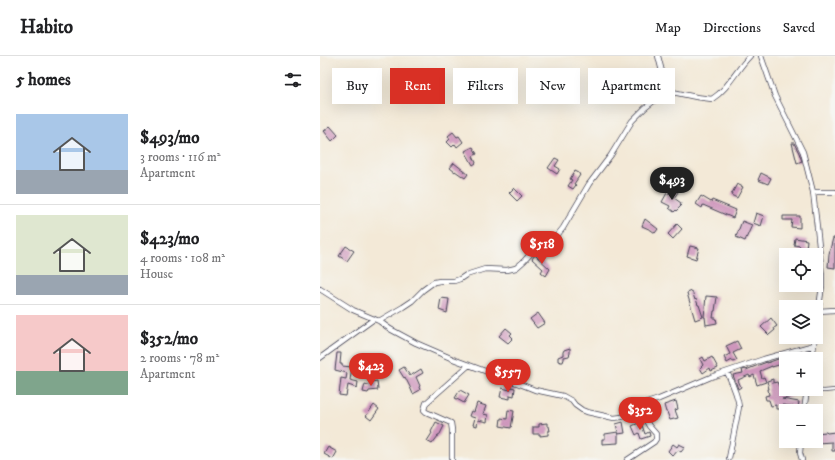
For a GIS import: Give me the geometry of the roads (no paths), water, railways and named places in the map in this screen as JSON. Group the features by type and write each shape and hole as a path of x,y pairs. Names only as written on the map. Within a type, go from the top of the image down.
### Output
{"street":[{"path":"658,56 661,68"},
{"path":"675,93 712,99 721,92 750,56"},
{"path":"761,56 775,96 803,152 813,192 822,276 820,300"},
{"path":"320,358 377,320 412,301 434,282 454,281 466,275 485,270 507,270 516,268 535,249 555,238 564,228 589,184 611,155 632,121 650,104"},
{"path":"813,192 835,192"},
{"path":"320,289 353,310 377,320 416,343 452,359 530,388 563,396 572,401 575,406 582,410 614,418 622,417 638,406 659,399 711,377 764,359 814,345 813,352"},
{"path":"823,311 835,310"},
{"path":"452,460 451,423 426,412 424,408 426,403 469,365"},
{"path":"727,372 737,397 739,407 730,458"},
{"path":"627,460 654,442 656,439 656,434 649,426 638,406"},
{"path":"800,448 802,460"}],"lane":[{"path":"823,391 835,390"}]}
